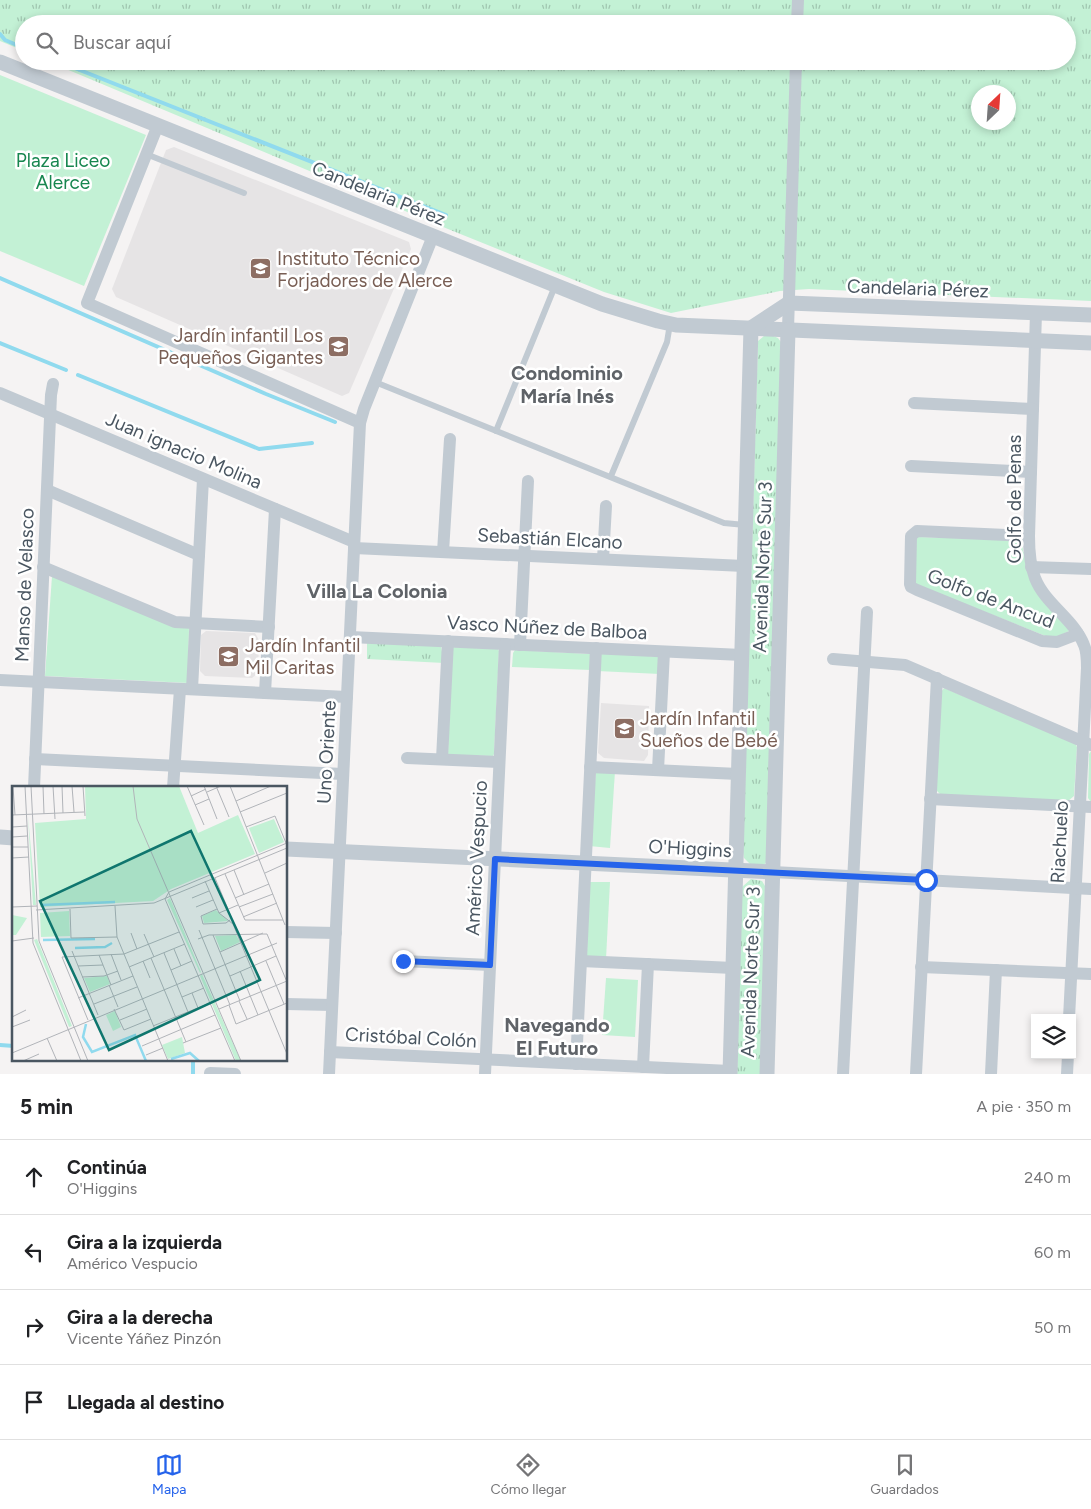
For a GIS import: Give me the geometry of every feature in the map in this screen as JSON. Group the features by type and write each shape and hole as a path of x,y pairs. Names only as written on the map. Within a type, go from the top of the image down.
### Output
{"street":[{"path":"797,15 798,0"},
{"name":"Candelaria Pérez","path":"0,62 15,68"},
{"name":"Candelaria Pérez","path":"20,70 602,304 670,324 1091,342"},
{"name":"Avenida Norte Sur 3","path":"767,1074 796,70"},
{"path":"158,125 87,303 360,423"},
{"name":"Uno Oriente","path":"329,1074 360,423 433,236"},
{"path":"750,328 789,303"},
{"name":"Candelaria Pérez","path":"789,303 1091,315"},
{"name":"Golfo de Penas","path":"1036,313 1029,536 1031,567 1043,592 1078,634 1085,648 1087,668"},
{"name":"Avenida Norte Sur 3","path":"730,1073 750,328"},
{"name":"Manso de Velasco","path":"34,786 50,414 53,384"},
{"name":"Juan ignacio Molina","path":"0,393 275,508 354,545"},
{"path":"914,404 1033,409"},
{"path":"443,552 450,439"},
{"path":"911,466 1031,472"},
{"path":"173,786 195,624 203,478"},
{"path":"520,645 528,482"},
{"path":"47,490 199,555"},
{"path":"603,560 606,506"},
{"path":"265,693 275,508"},
{"name":"Golfo de Ancud","path":"1029,536 914,532 911,536 911,587 1042,641 1057,642 1078,634"},
{"name":"Sebastián Elcano","path":"354,545 443,552 744,566"},
{"path":"43,567 170,621 268,627"},
{"path":"1031,567 1091,569"},
{"path":"843,1074 867,612"},
{"name":"Vasco Núñez de Balboa","path":"350,637 742,655"},
{"path":"442,759 448,641"},
{"name":"Américo Vespucio","path":"485,1074 505,644"},
{"path":"576,1064 596,648"},
{"path":"658,770 664,652"},
{"path":"833,659 905,665 1087,743"},
{"name":"Riachuelo","path":"1069,1014 1075,888 1085,806 1087,668"},
{"path":"916,1074 937,678"},
{"path":"0,680 347,697"},
{"path":"407,758 500,762"},
{"path":"35,759 343,774"},
{"path":"590,767 738,774"},
{"path":"930,799 1085,806"},
{"name":"O'Higgins","path":"288,849 1091,889"},
{"path":"288,932 336,933"},
{"path":"403,961 490,965"},
{"path":"581,961 733,968"},
{"path":"643,1067 648,964"},
{"path":"921,967 1091,974"},
{"path":"991,1074 996,970"},
{"path":"288,1004 332,1005"},
{"name":"Cristóbal Colón","path":"330,1052 730,1073"},
{"path":"1067,1074 1068,1059"},
{"path":"210,1073 235,1074"}],"lane":[{"path":"146,154 244,193"},
{"path":"496,430 555,285"},
{"path":"610,476 667,342 670,324"},
{"path":"375,382 726,523 745,525"}],"shaded area":[{"name":"Instituto Técnico Forjadores de Alerce","path":"174,147 409,242 411,249 349,393 342,396 116,297 112,289 166,150"},
{"name":"Jardín Infantil Mil Caritas","path":"206,631 255,633 259,640 258,673 252,678 205,676 200,671 201,635"},
{"name":"Jardín Infantil Sueños de Bebé","path":"601,703 649,706 648,755 644,761 604,758 598,753"}],"green space":[{"path":"0,0 1091,0 1091,301 809,289 780,291 671,313 604,292 448,229 68,70 1076,70 1076,15 15,15 15,47 0,41"},
{"name":"Plaza Liceo Alerce","path":"0,75 146,135 84,286 0,251"},
{"path":"771,335 778,338 781,342 767,861 764,865 751,865 744,858 743,852 758,341 764,336"},
{"path":"918,537 1020,540 1023,551 1069,631 1053,639 915,584 914,543"},
{"path":"52,576 189,627 188,683 45,676"},
{"path":"367,641 441,646 444,663 367,659"},
{"path":"451,647 498,649 499,651 493,756 448,755"},
{"path":"515,650 591,654 591,670 512,667"},
{"path":"604,652 659,657 660,674 597,671 598,657"},
{"path":"944,688 1075,743 1077,747 1074,796 1068,801 941,795 935,789 941,692"},
{"path":"1091,751 1091,802 1088,798 1089,754"},
{"path":"615,771 610,848 589,846 596,772"},
{"path":"751,879 762,881 765,886 762,1074 737,1074 742,887"},
{"path":"588,882 610,882 606,959 587,956"},
{"path":"606,978 638,980 635,1037 602,1035"}],"waterway":[{"path":"0,34 5,40 15,44"},
{"path":"80,70 446,215"},
{"path":"0,278 266,394 335,422"},
{"path":"0,343 66,370"},
{"path":"78,375 259,449 312,443"},
{"path":"0,1045 12,1046"},
{"path":"193,1062 193,1074"}],"place":[{"name":"Instituto Técnico Forjadores de Alerce","path":"261,269"},
{"name":"Jardín infantil Los Pequeños Gigantes","path":"339,346"},
{"name":"Jardín Infantil Mil Caritas","path":"229,656"},
{"name":"Jardín Infantil Sueños de Bebé","path":"624,729"}],"district":[{"name":"Condominio María Inés","path":"567,384"},
{"name":"Villa La Colonia","path":"377,591"},
{"name":"Navegando El Futuro","path":"557,1036"}],"route":[{"path":"403,961 490,965 495,859 926,880"}]}
